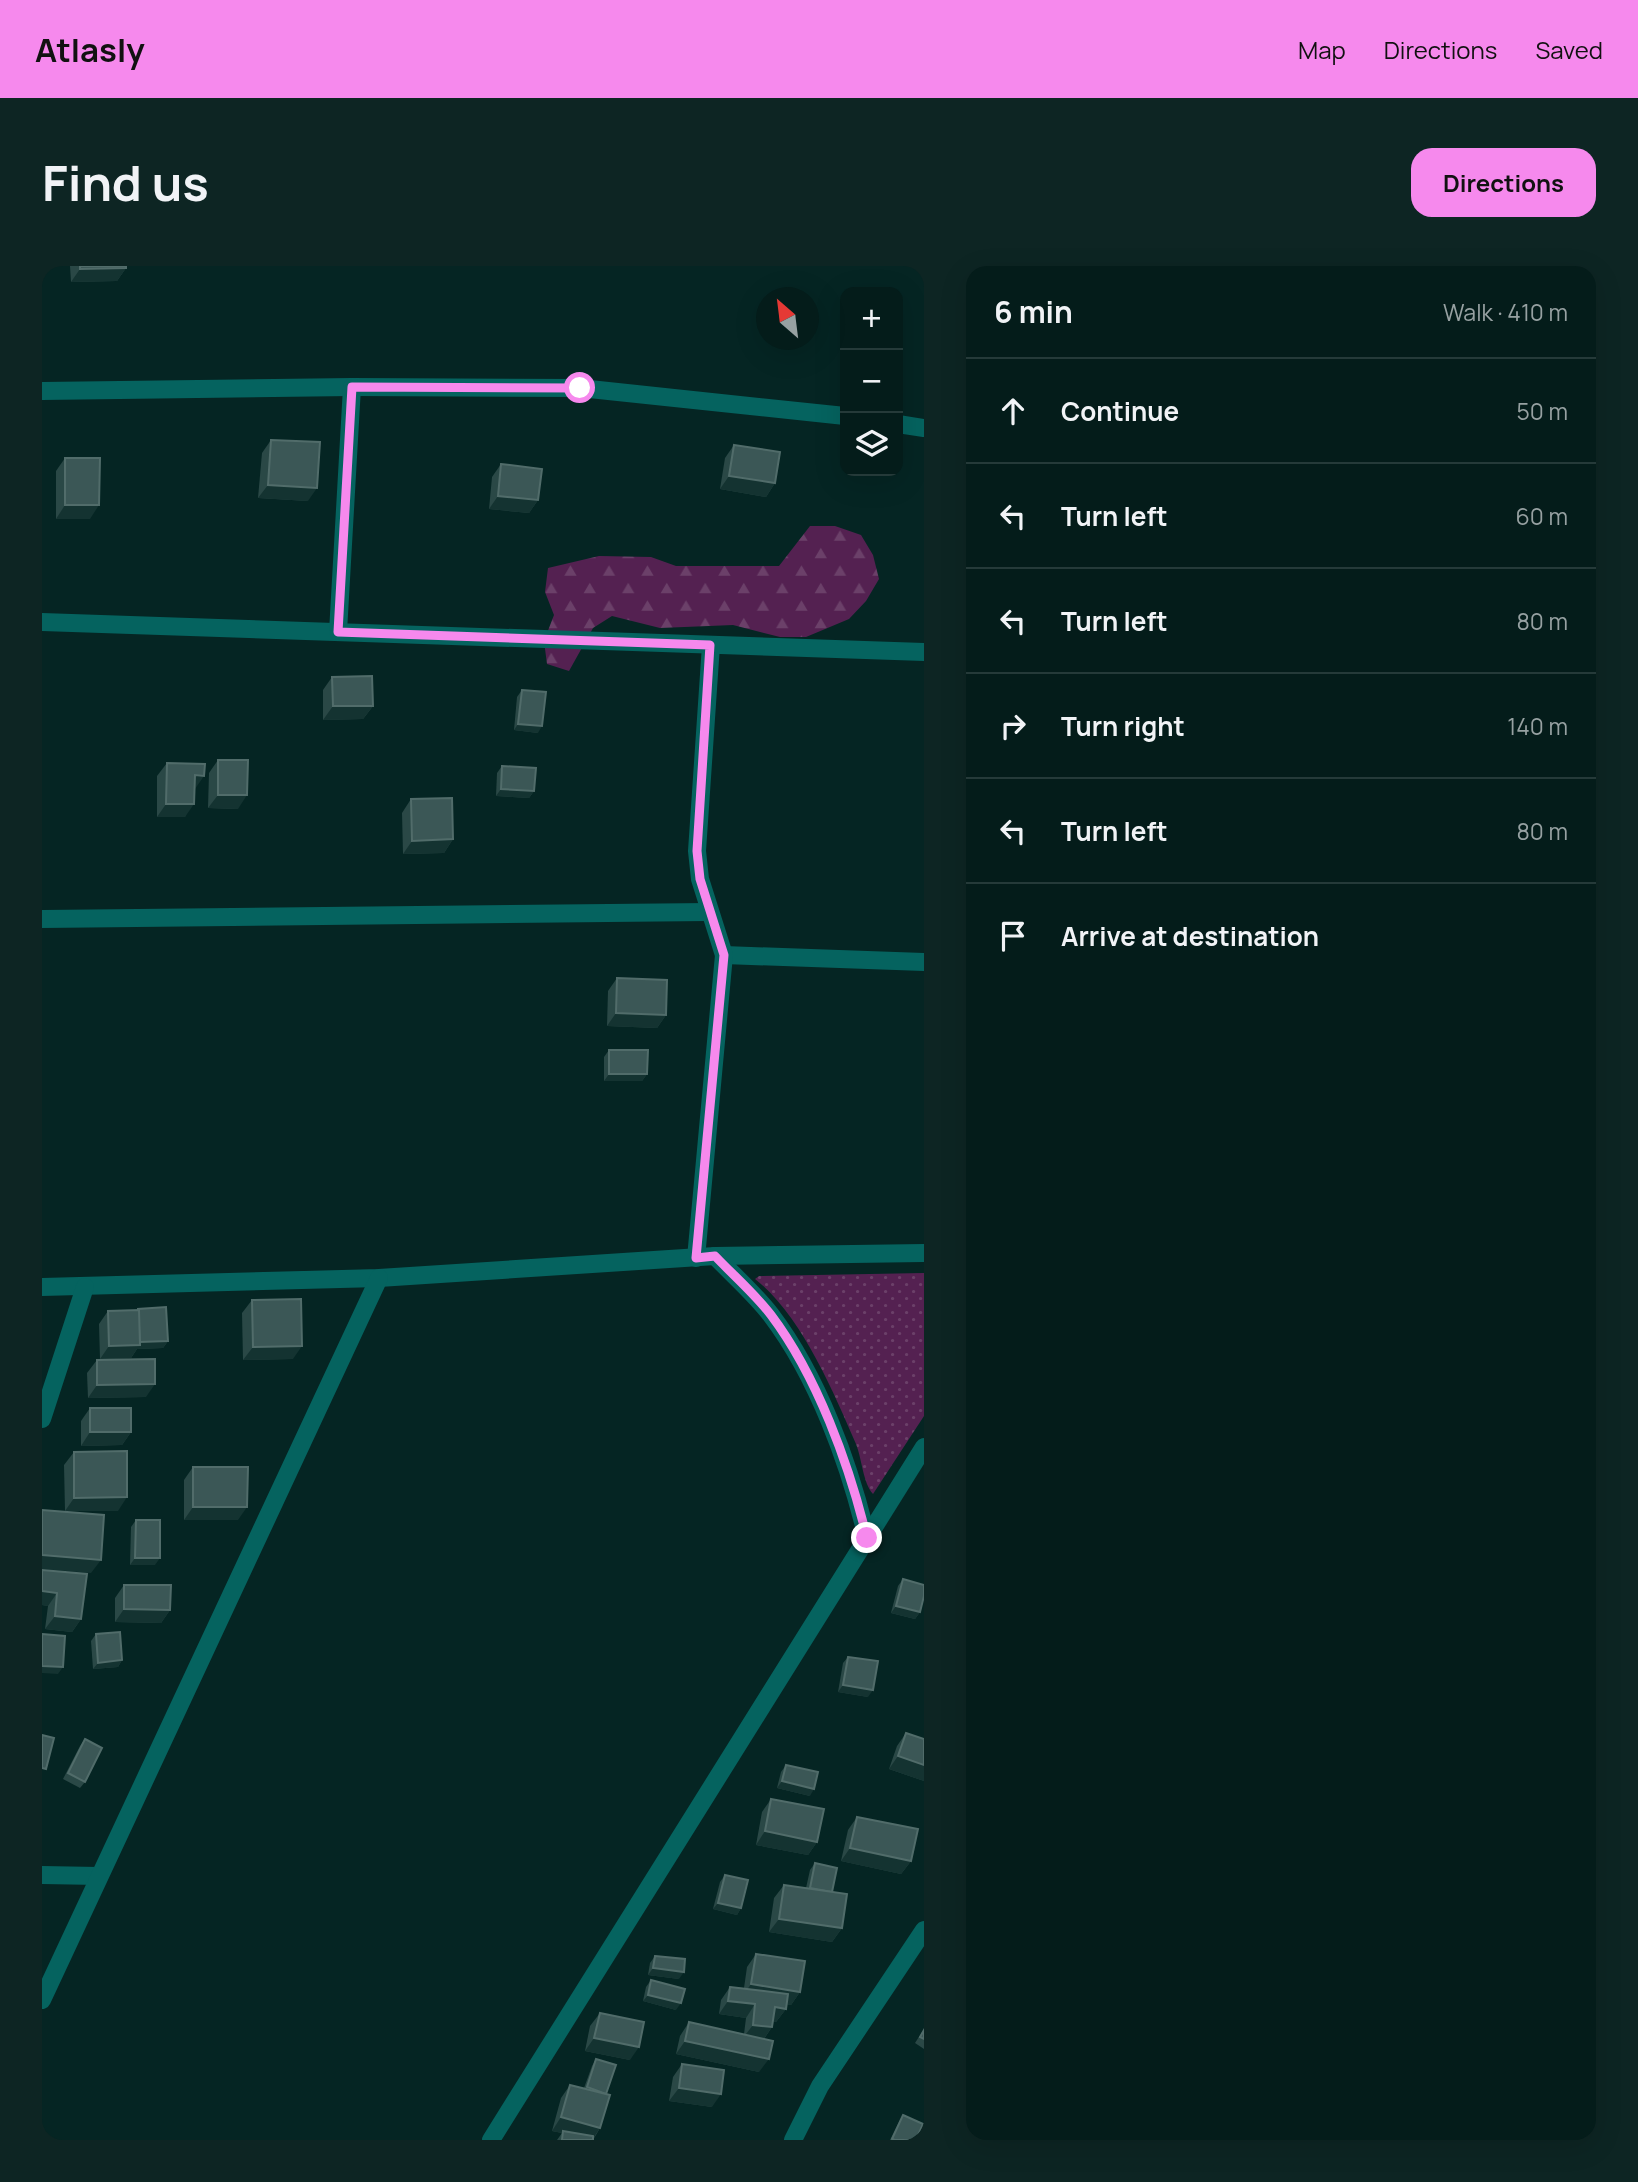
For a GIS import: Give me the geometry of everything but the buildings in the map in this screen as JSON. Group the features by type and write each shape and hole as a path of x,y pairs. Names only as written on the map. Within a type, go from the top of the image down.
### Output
{"street":[{"path":"42,391 352,387 580,388 840,415"},
{"path":"338,632 352,387"},
{"path":"903,425 924,428"},
{"path":"42,622 924,652"},
{"path":"696,1258 724,955 700,879 697,851 710,645"},
{"path":"42,919 709,912"},
{"path":"724,955 924,961"},
{"path":"42,1287 379,1278 715,1256 924,1253"},
{"path":"715,1256 771,1315 798,1359 852,1475 867,1538"},
{"path":"42,2000 379,1278"},
{"path":"42,1419 85,1287"},
{"path":"491,2140 924,1447"},
{"path":"42,1875 99,1877"},
{"path":"793,2140 820,2087 924,1930"}],"green space":[{"path":"810,526 835,526 861,535 873,555 879,579 866,601 849,619 806,637 780,637 733,625 660,628 612,616 593,628 569,671 547,664 544,641 554,615 545,592 548,568 599,556 651,557 676,566 779,566"},
{"path":"924,1273 924,1416 873,1494 867,1484 856,1444 814,1355 787,1313 755,1279 759,1276"}],"route":[{"path":"580,388 352,387 338,632 710,645 697,851 700,879 724,955 696,1258 715,1256 771,1315 798,1359 822,1405 852,1475 867,1538"}]}
